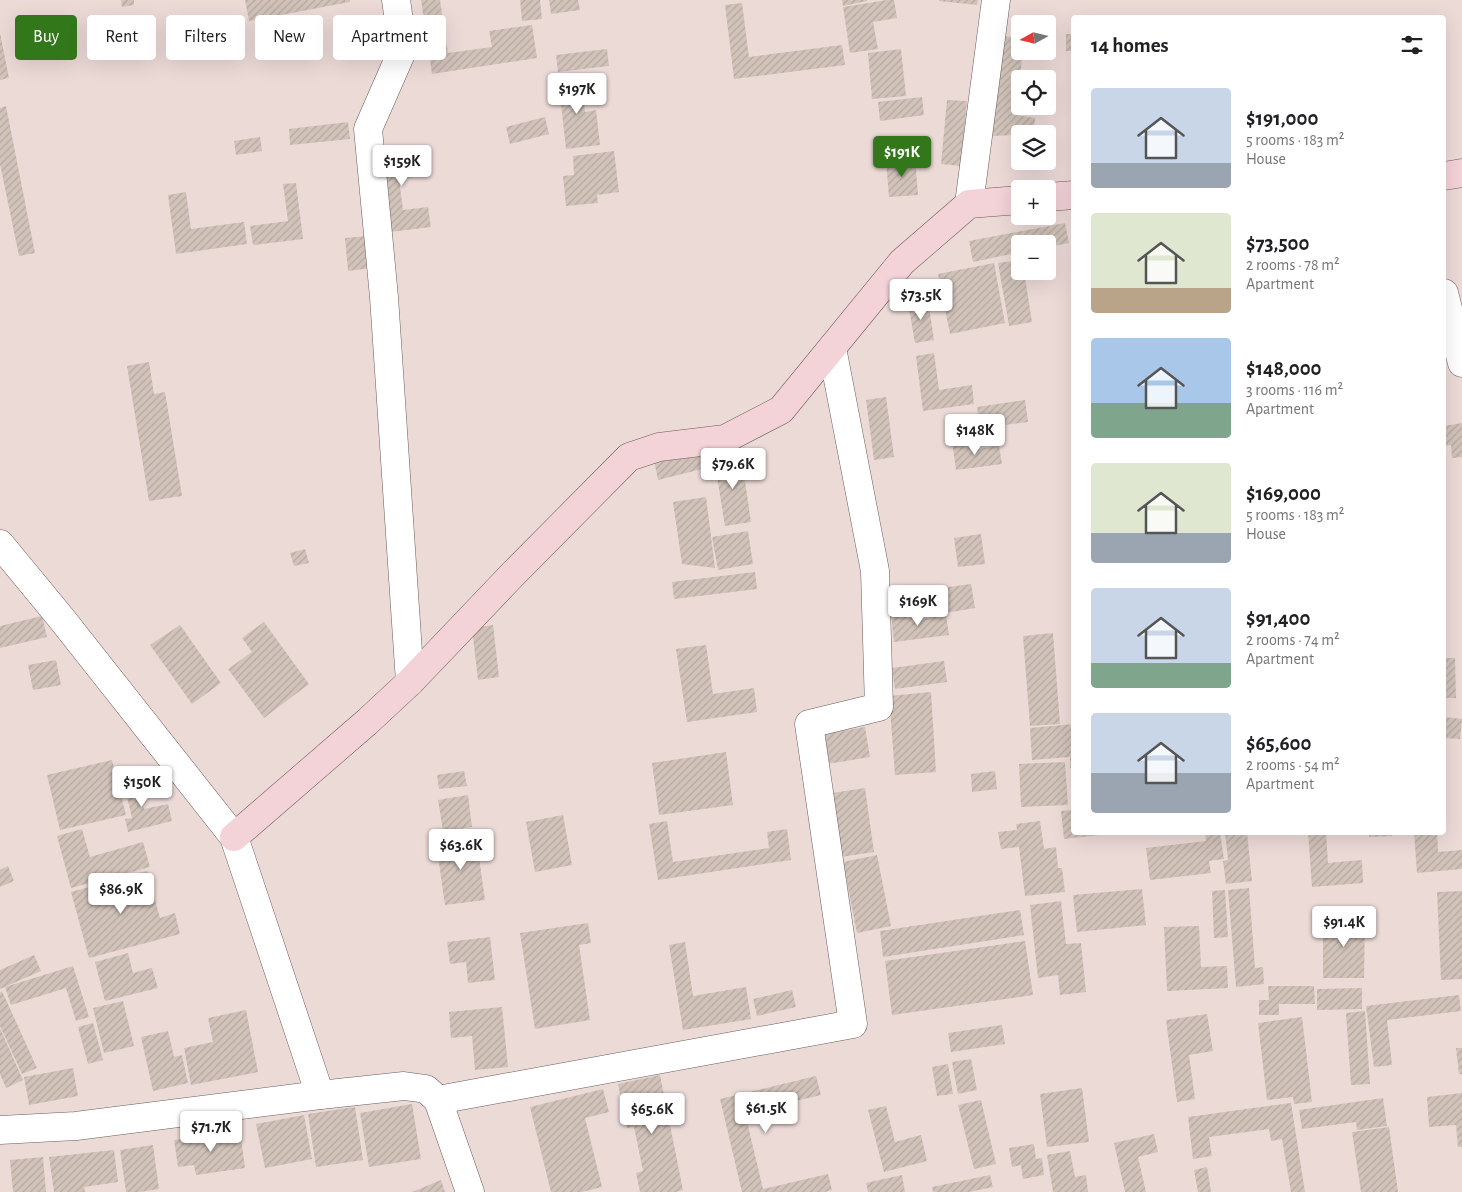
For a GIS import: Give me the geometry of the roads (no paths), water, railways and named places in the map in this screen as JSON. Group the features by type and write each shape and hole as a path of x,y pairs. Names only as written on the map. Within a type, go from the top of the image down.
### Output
{"street":[{"path":"396,0 402,49 368,129 384,297 410,682"},
{"path":"969,204 996,0"},
{"path":"1446,176 1462,173"},
{"path":"1056,196 1071,195"},
{"path":"234,837 367,722 410,682 514,573 630,457 659,446 725,439 781,410 902,262 969,204 1011,201"},
{"path":"1446,301 1462,362"},
{"path":"438,1100 853,1024 809,724 879,707 876,570 832,348"},
{"path":"0,544 234,837 320,1095"},
{"path":"0,1130 76,1126 404,1086 426,1090 438,1100 470,1192"}]}
